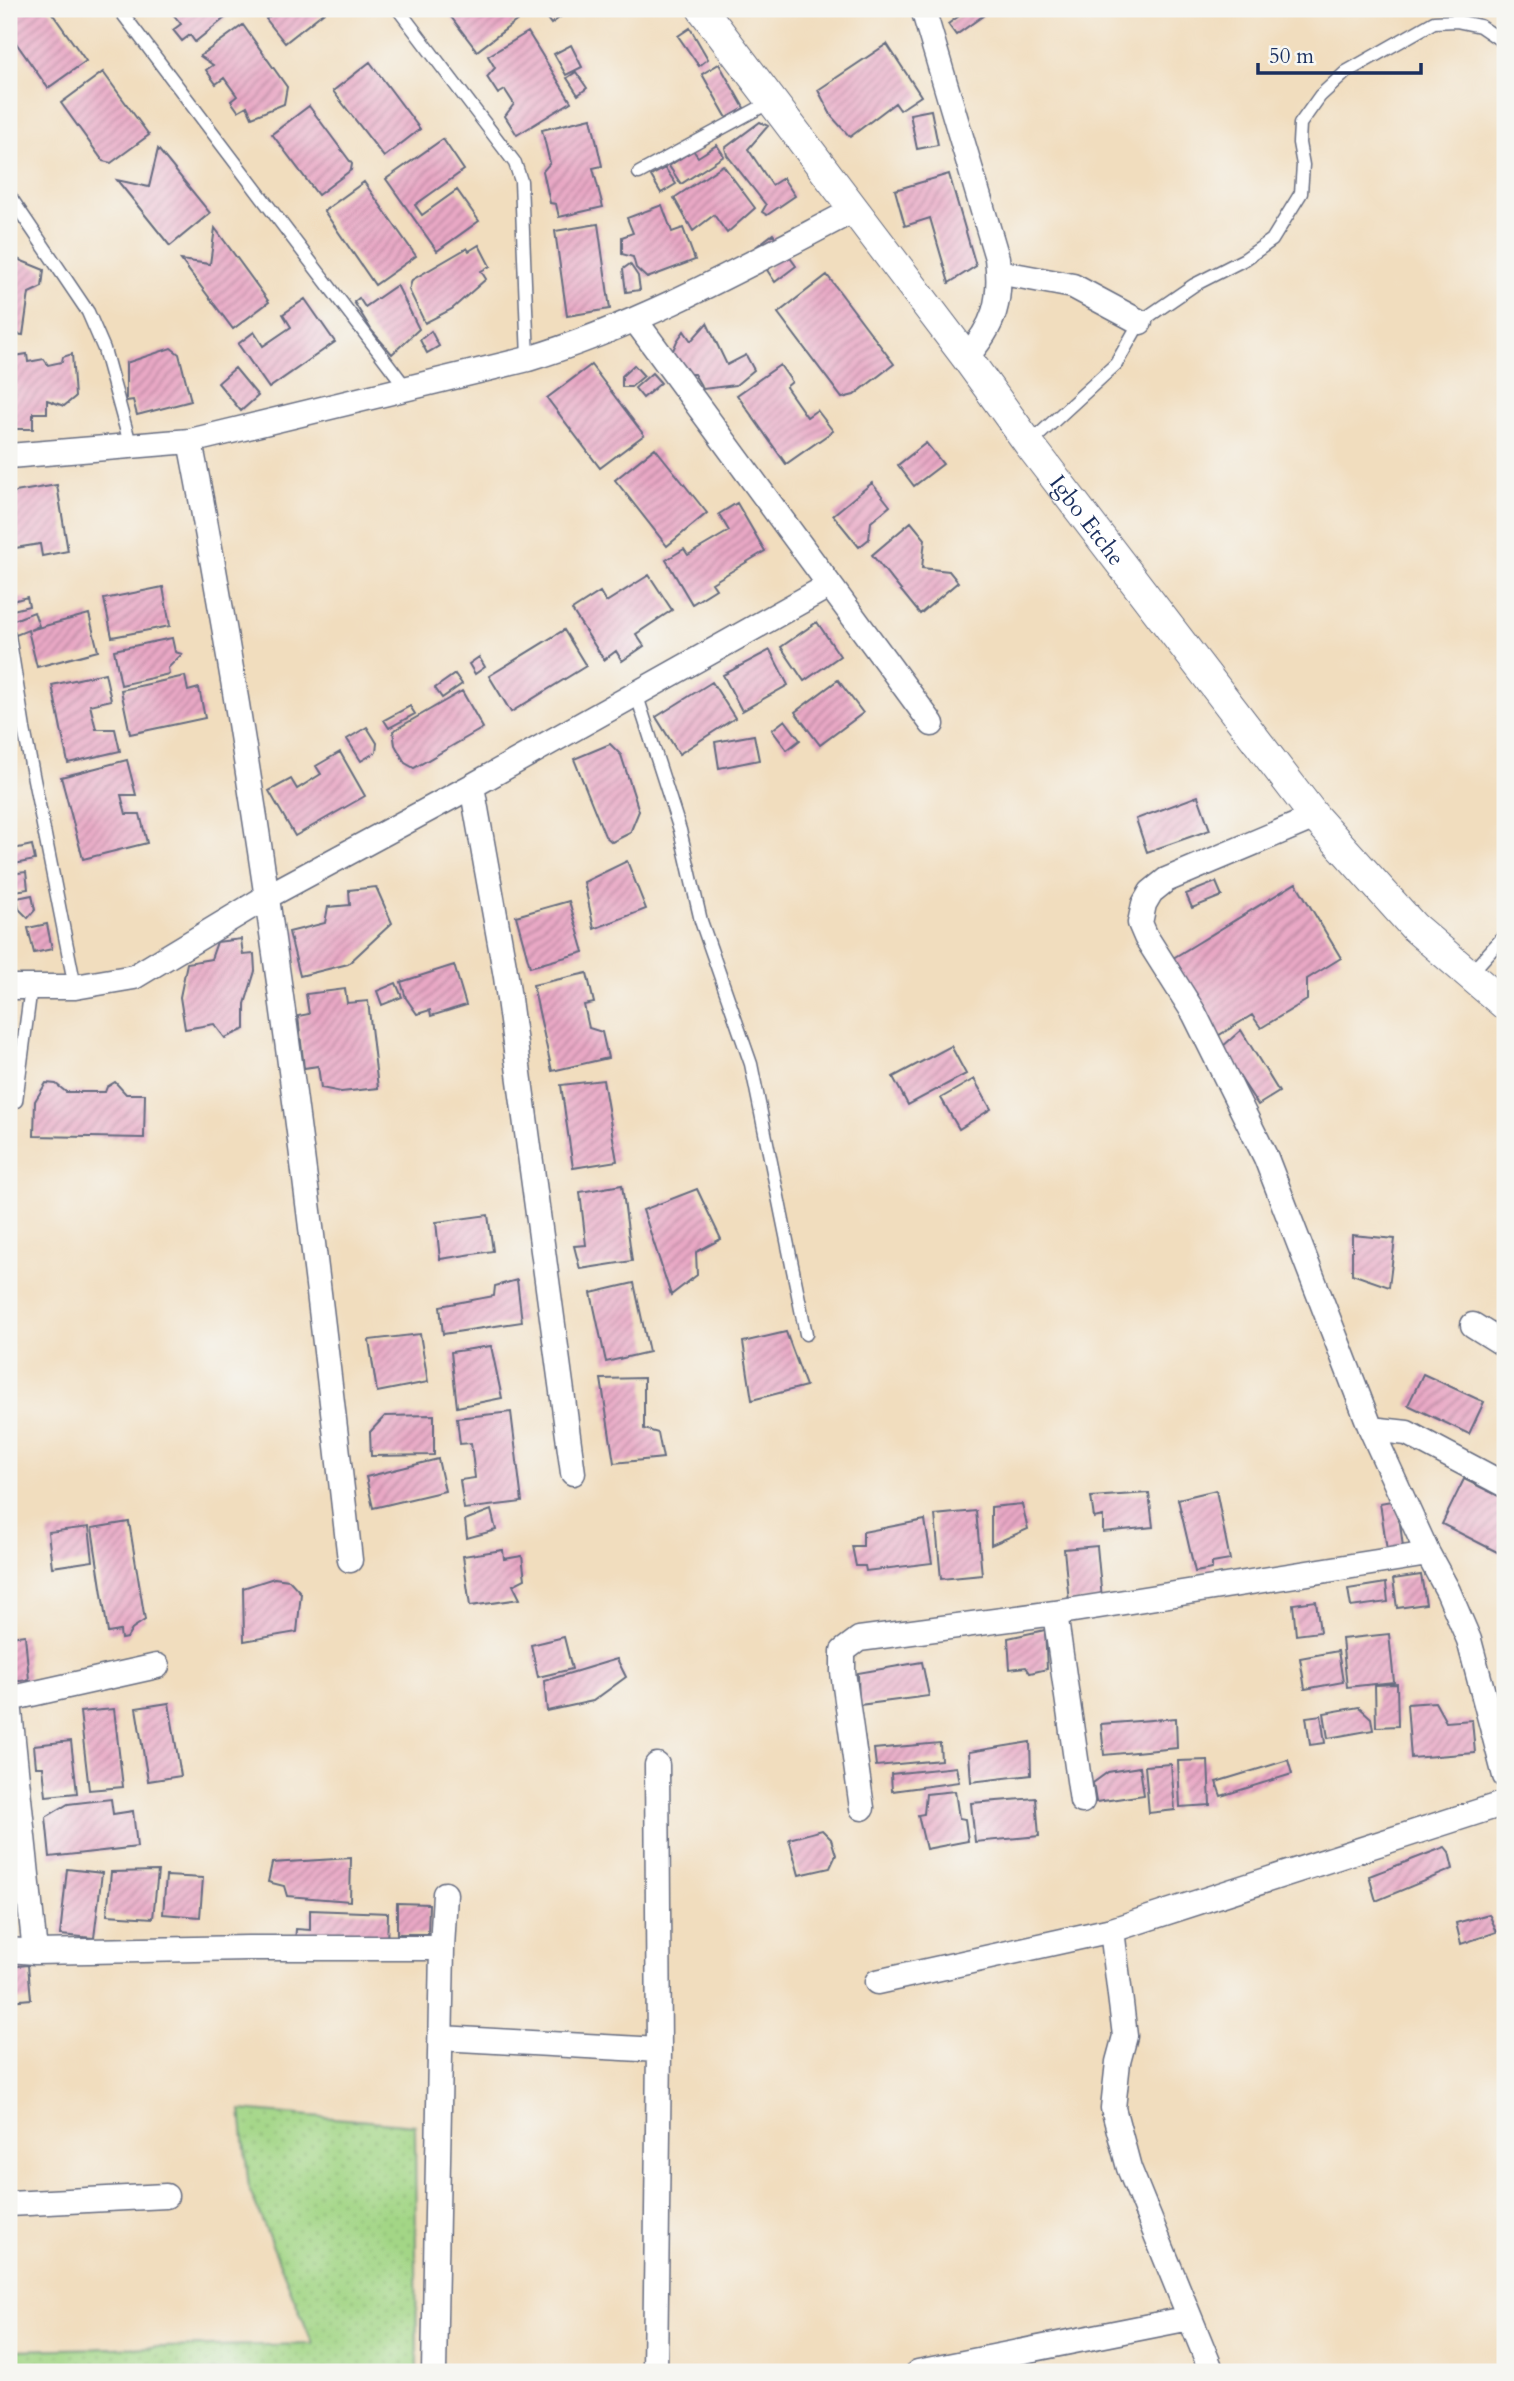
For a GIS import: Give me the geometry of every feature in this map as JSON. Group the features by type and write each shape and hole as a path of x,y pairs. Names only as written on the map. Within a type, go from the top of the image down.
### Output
{"street":[{"name":"Igbo Etche","path":"702,9 1029,444 1315,817 1414,927 1505,1005"},
{"path":"923,9 999,272 994,317 966,357"},
{"path":"9,456 190,441 528,359 579,343 635,320 854,210"},
{"path":"999,272 1073,286 1140,322"},
{"path":"635,320 932,724"},
{"path":"190,441 223,611 268,896 304,1161 350,1560"},
{"path":"20,987 75,987 134,977 268,896 472,786 830,585"},
{"path":"472,786 506,977 573,1473"},
{"path":"1315,817 1166,880 1151,892 1144,904 1140,923 1194,1013 1266,1158 1371,1429 1469,1640 1505,1776"},
{"path":"1473,1325 1505,1345"},
{"path":"1371,1429 1407,1433 1505,1485"},
{"path":"862,1808 843,1672 843,1651 859,1639 1055,1613 1428,1554"},
{"path":"1055,1613 1082,1801"},
{"path":"35,1952 9,1700 158,1666"},
{"path":"655,2372 659,2050 657,1765"},
{"path":"877,1982 1112,1930 1505,1803"},
{"path":"434,2372 445,1895"},
{"path":"1112,1930 1125,2036 1118,2062 1113,2108 1129,2168 1212,2372"},
{"path":"9,1950 35,1952 442,1948"},
{"path":"441,2038 659,2050"},
{"path":"9,2204 166,2196"},
{"path":"918,2372 1190,2318"}],"lane":[{"path":"119,9 408,389"},
{"path":"398,9 515,163 522,181 528,359"},
{"path":"1029,444 1116,364 1140,322 1194,285 1245,259 1272,240 1301,193 1303,165 1299,143 1300,124 1320,96 1346,72 1433,22 1456,21 1480,26 1505,43"},
{"path":"639,173 772,101"},
{"path":"9,195 88,312 104,349 131,447"},
{"path":"9,635 24,729 75,987"},
{"path":"636,693 680,830 701,921 751,1064 806,1334"},
{"path":"1468,975 1505,935"},
{"path":"16,1101 20,987"}],"green space":[{"path":"241,2110 415,2125 417,2372 9,2372 9,2350 313,2344 249,2189"}],"building":[{"path":"13,9 49,9 86,61 48,88 9,33 9,12"},
{"path":"169,9 228,9 231,13 195,42 190,35 182,41 173,30 181,24"},
{"path":"279,9 328,9 285,43 266,19"},
{"path":"445,9 530,9 531,10 477,51"},
{"path":"540,9 571,9 551,24"},
{"path":"969,9 982,9 984,15 956,35 948,24"},
{"path":"243,25 287,87 284,104 252,117 247,106 238,111 231,101 237,96 224,78 216,84 206,70 213,65 200,56"},
{"path":"690,28 708,59 699,66 678,36"},
{"path":"528,32 571,102 517,135 505,116 514,104 505,90 498,94 487,77 495,68 488,56"},
{"path":"887,44 921,96 900,110 895,103 850,137 832,117 818,90"},
{"path":"571,45 582,67 566,75 554,54"},
{"path":"370,62 420,129 384,157 333,91"},
{"path":"719,64 744,108 727,118 702,74"},
{"path":"103,72 149,135 111,163 103,161 61,103"},
{"path":"576,72 587,88 578,95 567,78"},
{"path":"309,106 352,164 351,170 318,195 272,134"},
{"path":"931,110 938,145 917,149 910,114"},
{"path":"591,118 602,166 593,168 603,207 559,217 556,204 550,203 543,171 550,163 542,130"},
{"path":"760,122 768,126 748,149 772,185 783,178 795,196 767,215 762,212 766,205 727,155 725,148"},
{"path":"443,139 464,170 415,205 422,215 457,190 479,221 437,251 386,179"},
{"path":"717,145 724,156 681,184 669,166 693,150 698,157"},
{"path":"158,149 210,213 170,246 117,180 149,187"},
{"path":"723,165 755,208 727,233 714,215 693,231 674,198"},
{"path":"665,168 676,184 661,193 651,176"},
{"path":"949,174 976,266 949,283 930,218 905,226 895,190"},
{"path":"364,182 416,256 375,285 324,211"},
{"path":"662,205 672,232 683,228 695,260 647,278 636,268 633,257 622,254 622,237 633,233 627,218"},
{"path":"598,224 610,309 567,316 555,231"},
{"path":"215,228 269,302 233,329 181,260 210,264"},
{"path":"773,234 796,266 775,282 767,270 772,266 757,246"},
{"path":"479,245 490,266 481,271 486,279 452,309 425,323 409,290 412,280 467,248 469,251"},
{"path":"17,259 44,270 42,287 29,293 23,335 9,333 9,281 17,277"},
{"path":"630,264 638,276 640,290 626,292 623,269"},
{"path":"827,275 894,364 854,395 842,398 778,313"},
{"path":"397,285 419,329 392,354 372,331 354,302 359,298 365,307"},
{"path":"305,299 335,342 269,388 238,344 254,332 263,346 291,327 283,314"},
{"path":"707,323 727,365 746,355 754,370 736,385 703,389 694,374 684,374 671,355 684,331 691,341"},
{"path":"431,331 439,346 427,353 420,340"},
{"path":"171,348 179,354 191,401 137,415 133,400 126,401 126,363"},
{"path":"27,354 28,362 44,359 48,365 62,362 63,357 72,354 75,397 64,406 47,400 47,413 33,413 33,429 9,429 9,357"},
{"path":"591,365 644,435 600,468 547,398"},
{"path":"634,365 644,376 631,387 622,387 622,376"},
{"path":"780,365 792,382 786,387 807,417 817,410 833,431 786,464 737,395"},
{"path":"235,368 258,396 241,411 218,383"},
{"path":"652,373 661,383 643,398 635,388"},
{"path":"926,443 943,464 914,486 898,465"},
{"path":"655,448 707,513 667,546 615,480"},
{"path":"872,483 890,506 871,522 869,539 859,547 833,515"},
{"path":"57,485 68,551 42,556 40,544 9,549 9,493"},
{"path":"737,503 765,551 712,583 716,589 692,604 666,560 684,549 688,555 729,531 719,514"},
{"path":"911,522 925,539 922,568 949,571 958,582 920,614 872,555"},
{"path":"649,575 672,610 636,634 644,646 622,661 616,651 604,660 572,610 600,592 606,602"},
{"path":"163,587 170,626 112,637 104,599"},
{"path":"27,597 29,606 9,611 9,602"},
{"path":"34,612 39,626 30,630 89,614 98,651 37,667 28,630 16,635 9,627 9,622"},
{"path":"817,622 840,656 804,681 781,647"},
{"path":"564,630 586,666 511,712 489,676"},
{"path":"172,638 175,652 182,654 168,668 169,674 121,685 114,650"},
{"path":"770,650 788,685 742,711 723,675"},
{"path":"479,657 485,667 475,674 469,664"},
{"path":"105,673 111,700 90,705 96,729 115,729 120,751 68,763 52,685"},
{"path":"455,674 462,684 442,698 435,688"},
{"path":"185,676 188,691 199,688 205,718 130,734 121,690"},
{"path":"838,680 863,713 820,745 795,712"},
{"path":"712,682 735,718 679,754 656,717"},
{"path":"462,691 483,728 414,768 405,763 395,745 393,731"},
{"path":"410,706 415,714 389,728 384,720"},
{"path":"785,720 800,740 787,750 772,730"},
{"path":"367,727 377,743 376,752 361,761 347,739"},
{"path":"754,735 759,760 719,768 715,742"},
{"path":"610,744 621,755 639,811 630,833 612,842 605,836 574,759"},
{"path":"340,752 365,796 295,836 269,791 291,779 297,789 321,774 316,766"},
{"path":"127,760 136,795 121,795 126,814 140,814 147,843 83,859 61,777"},
{"path":"1198,796 1210,830 1147,852 1136,819"},
{"path":"32,845 35,860 9,865 9,850"},
{"path":"627,861 646,909 594,929 584,882"},
{"path":"26,872 28,889 9,892 9,874"},
{"path":"1216,882 1222,896 1192,908 1186,894"},
{"path":"1296,883 1341,958 1307,979 1307,1000 1261,1028 1252,1015 1211,1040 1165,963"},
{"path":"376,887 392,923 348,964 300,976 289,932 325,923 328,907 350,905 349,890"},
{"path":"32,895 35,910 28,918 19,909 17,898"},
{"path":"569,901 584,952 530,967 516,916"},
{"path":"47,924 52,949 34,953 28,928"},
{"path":"241,939 243,955 254,954 255,971 245,1004 245,1029 225,1038 214,1024 185,1029 180,997 187,963 211,959 217,942"},
{"path":"454,965 466,1005 431,1016 430,1010 417,1014 406,998 401,982"},
{"path":"587,973 594,1003 584,1005 589,1028 602,1032 608,1058 552,1071 533,985"},
{"path":"396,983 402,997 382,1005 377,991"},
{"path":"345,989 347,1003 368,1001 378,1088 341,1092 321,1088 318,1066 304,1068 298,1016 309,1014 306,994"},
{"path":"1241,1030 1279,1092 1258,1105 1221,1048"},
{"path":"951,1046 966,1074 908,1105 893,1077"},
{"path":"974,1079 991,1109 959,1129 941,1098"},
{"path":"603,1080 617,1161 573,1168 561,1085"},
{"path":"115,1082 126,1094 145,1094 144,1138 34,1136 35,1101 46,1083 56,1084 66,1092 105,1092 107,1087"},
{"path":"622,1185 632,1261 580,1269 574,1246 586,1245 580,1192"},
{"path":"697,1189 721,1239 696,1252 697,1275 671,1295 643,1210"},
{"path":"488,1215 493,1251 440,1259 436,1222"},
{"path":"1352,1235 1395,1239 1389,1287 1352,1274"},
{"path":"517,1280 522,1322 443,1334 440,1306 494,1296 495,1286"},
{"path":"634,1283 649,1352 606,1362 591,1293"},
{"path":"786,1332 806,1386 752,1400 743,1342"},
{"path":"420,1334 428,1382 377,1392 369,1340"},
{"path":"491,1346 502,1398 457,1407 451,1352"},
{"path":"1423,1374 1484,1402 1469,1434 1408,1405"},
{"path":"644,1378 644,1429 658,1433 663,1458 614,1463 601,1379"},
{"path":"511,1412 522,1502 464,1509 460,1480 475,1478 471,1443 460,1444 457,1418"},
{"path":"434,1415 434,1455 371,1456 370,1432 385,1416"},
{"path":"438,1459 445,1491 373,1508 366,1477"},
{"path":"1464,1479 1505,1499 1505,1556 1442,1524"},
{"path":"1216,1490 1230,1560 1212,1563 1212,1569 1195,1572 1178,1499"},
{"path":"1149,1493 1153,1527 1103,1532 1103,1516 1094,1518 1091,1497"},
{"path":"1397,1500 1403,1547 1387,1550 1380,1503"},
{"path":"1022,1504 1028,1529 991,1545 991,1507"},
{"path":"491,1510 496,1530 467,1538 465,1520"},
{"path":"976,1511 982,1575 941,1579 935,1515"},
{"path":"925,1520 932,1563 866,1571 865,1566 856,1566 852,1546 863,1546 863,1532"},
{"path":"129,1522 145,1620 133,1628 127,1638 121,1639 120,1631 108,1633 92,1528"},
{"path":"89,1527 93,1561 52,1567 48,1532"},
{"path":"1097,1546 1102,1599 1069,1602 1064,1549"},
{"path":"503,1550 504,1559 522,1556 525,1579 513,1585 520,1599 470,1606 463,1556"},
{"path":"1421,1575 1426,1604 1397,1608 1393,1579"},
{"path":"274,1578 289,1580 301,1593 297,1632 244,1641 243,1588"},
{"path":"1386,1583 1388,1602 1351,1607 1348,1589"},
{"path":"1316,1601 1320,1632 1296,1635 1293,1604"},
{"path":"1045,1630 1047,1669 1030,1673 1026,1667 1010,1669 1008,1638"},
{"path":"1389,1634 1394,1682 1347,1687 1342,1639"},
{"path":"25,1635 29,1680 9,1682 9,1637"},
{"path":"564,1637 572,1669 538,1677 531,1645"},
{"path":"1338,1651 1343,1682 1305,1689 1300,1658"},
{"path":"617,1659 626,1677 593,1701 547,1711 544,1681"},
{"path":"922,1662 929,1696 859,1705 858,1673"},
{"path":"1397,1684 1398,1726 1376,1727 1375,1685"},
{"path":"1435,1702 1446,1722 1472,1720 1475,1753 1411,1758 1407,1704"},
{"path":"169,1703 181,1776 148,1781 136,1708"},
{"path":"1359,1707 1371,1718 1373,1730 1328,1738 1324,1713"},
{"path":"114,1709 123,1787 89,1790 80,1712"},
{"path":"1321,1715 1325,1743 1310,1745 1306,1717"},
{"path":"1176,1718 1177,1748 1104,1755 1101,1724"},
{"path":"71,1741 77,1793 46,1796 43,1767 36,1767 34,1745"},
{"path":"1030,1742 1031,1775 971,1782 969,1752"},
{"path":"940,1743 941,1760 876,1766 874,1749"},
{"path":"1208,1760 1210,1805 1180,1807 1178,1761"},
{"path":"1288,1760 1292,1774 1221,1796 1216,1782"},
{"path":"1171,1764 1175,1810 1149,1813 1145,1766"},
{"path":"956,1767 959,1782 892,1791 891,1774"},
{"path":"1140,1767 1144,1795 1096,1802 1093,1783 1108,1772"},
{"path":"955,1791 959,1818 965,1819 968,1841 926,1849 918,1815 924,1814 926,1794"},
{"path":"1036,1798 1039,1836 975,1842 971,1803"},
{"path":"111,1799 113,1814 133,1811 137,1847 50,1857 46,1817 68,1804"},
{"path":"822,1830 831,1839 836,1855 830,1868 799,1875 789,1839"},
{"path":"1445,1847 1453,1869 1376,1901 1369,1876"},
{"path":"351,1858 350,1901 287,1896 284,1886 268,1882 272,1863"},
{"path":"67,1869 102,1873 94,1938 60,1935"},
{"path":"158,1871 153,1918 107,1915 111,1872"},
{"path":"166,1876 203,1878 200,1917 163,1914"},
{"path":"397,1903 429,1904 428,1934 397,1934"},
{"path":"310,1910 388,1913 387,1945 295,1942 296,1929 310,1930"},
{"path":"1489,1914 1497,1932 1461,1944 1456,1923"},
{"path":"28,1965 31,1999 9,2001 9,1967"}]}
